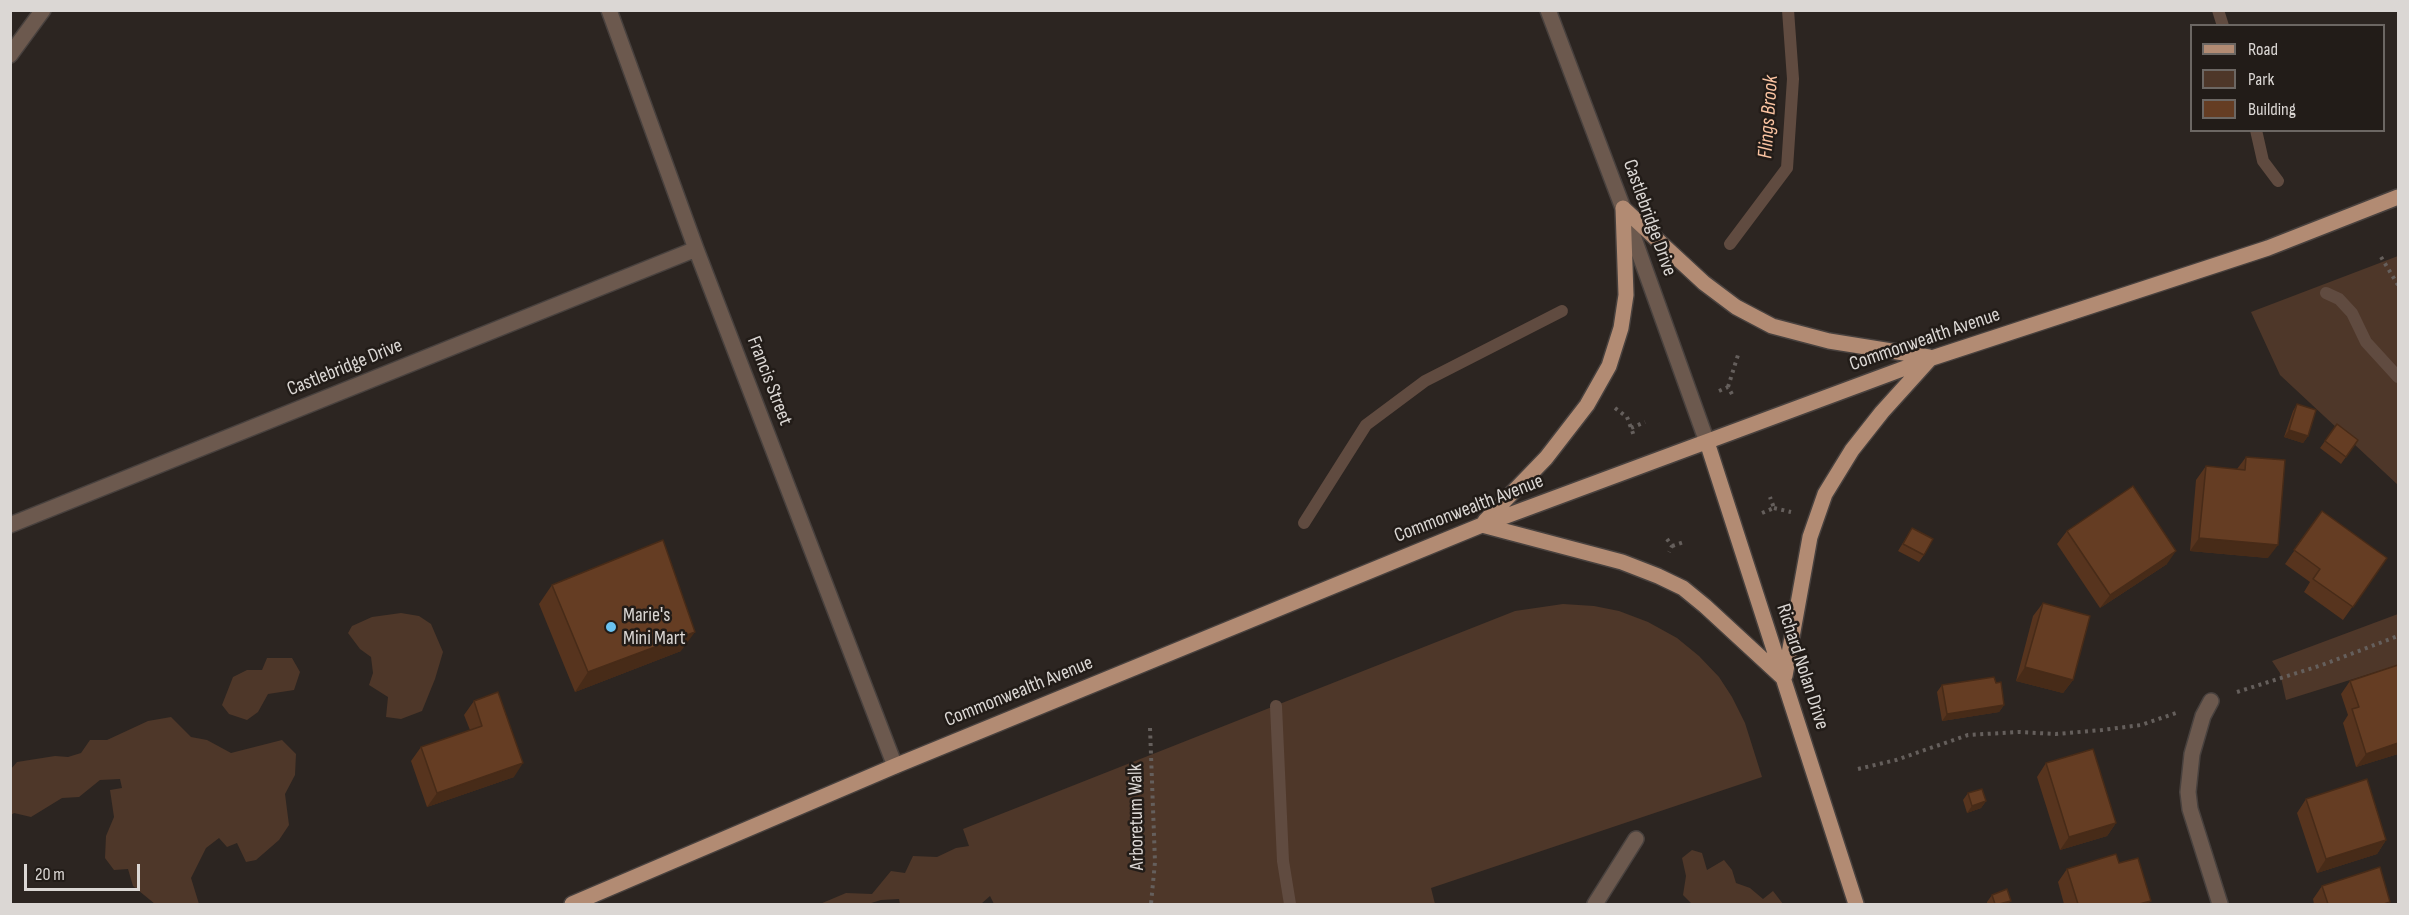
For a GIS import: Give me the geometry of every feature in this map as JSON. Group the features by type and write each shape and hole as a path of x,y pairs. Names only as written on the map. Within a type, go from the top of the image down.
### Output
{"main road":[{"name":"Commonwealth Avenue","path":"572,904 895,766 1482,525 1932,358 2268,248 2398,197"},
{"path":"1623,208 1704,283 1736,307 1772,326 1830,341 1932,358"},
{"path":"1623,208 1626,295 1621,328 1609,366 1587,405 1546,458 1482,525 1622,562 1683,588 1784,679"},
{"path":"1784,679 1810,537 1825,494 1864,435 1932,358"},
{"name":"Richard Nolan Drive","path":"1707,442 1857,904"}],"street":[{"path":"10,55 43,10"},
{"name":"Francis Street","path":"609,10 696,249 895,766"},
{"name":"Castlebridge Drive","path":"1548,10 1623,208 1707,442"},
{"name":"Castlebridge Drive","path":"10,525 696,249"},
{"path":"2211,700 2203,716 2192,754 2188,792 2190,809 2220,904"},
{"path":"1595,904 1636,839"}],"path":[{"path":"2381,257 2398,285"},
{"path":"1733,396 1728,387 1738,355"},
{"path":"1719,391 1728,387"},
{"path":"1611,404 1627,417 1634,436"},
{"path":"1631,428 1645,422"},
{"path":"1770,497 1774,508"},
{"path":"1762,513 1774,508 1793,512"},
{"path":"1672,546 1684,542"},
{"path":"1858,769 1896,760 1968,735 2019,732 2056,734 2141,725 2322,665 2398,636"},
{"name":"Arboretum Walk","path":"1150,728 1155,862 1151,904"}],"green space":[{"path":"2398,256 2398,485 2280,375 2251,312"},
{"path":"1563,604 1594,606 1619,611 1648,622 1677,638 1699,656 1719,677 1732,697 1745,723 1762,777 1431,888 1435,904 994,904 990,896 981,904 900,904 899,899 881,900 868,904 820,904 846,893 872,894 891,871 905,873 913,856 937,857 956,848 969,846 963,829 1515,611"},
{"path":"401,613 419,616 431,624 443,652 422,711 401,719 386,717 388,697 369,685 373,673 371,657 360,649 348,633 352,626 372,617"},
{"path":"2398,614 2398,665 2286,700 2280,673 2272,661"},
{"path":"267,658 292,658 300,672 294,690 268,694 258,712 247,720 229,714 222,705 233,677 247,670 262,670"},
{"path":"171,717 191,737 207,740 231,753 282,740 296,754 295,775 285,794 289,825 279,840 256,860 246,862 237,843 227,847 219,838 206,848 191,878 199,904 155,904 133,886 128,869 114,870 105,858 106,836 114,817 110,790 122,788 120,779 100,780 79,797 62,798 31,817 14,813 11,815 11,769 17,762 55,756 68,757 81,753 90,740 107,740 148,721"},
{"path":"1692,850 1702,853 1707,870 1724,860 1732,870 1736,883 1750,888 1763,899 1773,891 1783,904 1692,904 1683,895 1686,876 1682,858"}],"building":[{"path":"2297,404 2316,410 2308,436 2289,430"},
{"path":"2337,424 2358,440 2346,457 2325,441"},
{"path":"2246,457 2285,460 2278,545 2199,538 2206,466 2245,470"},
{"path":"2133,486 2176,551 2110,595 2067,531"},
{"path":"2322,511 2387,558 2353,607 2313,579 2320,569 2294,550"},
{"path":"1912,528 1933,539 1924,555 1903,544"},
{"name":"Marie's Mini Mart","path":"663,540 695,632 588,672 552,585"},
{"path":"2043,603 2090,616 2073,680 2025,667"},
{"path":"2398,665 2398,743 2366,754 2352,709 2359,707 2350,681"},
{"path":"1994,677 1996,683 2001,682 2004,705 1947,714 1942,685"},
{"path":"498,692 523,763 437,793 421,747 482,726 474,701"},
{"path":"2093,749 2116,823 2069,837 2046,763"},
{"path":"2367,779 2386,840 2326,859 2306,799"},
{"path":"1982,789 1986,801 1972,806 1968,793"},
{"path":"2116,854 2119,863 2138,858 2151,901 2139,904 2078,904 2067,869"},
{"path":"2380,867 2390,902 2384,904 2328,904 2322,886"},
{"path":"2007,889 2011,901 1995,904 1992,895"}],"waterway":[{"name":"Flings Brook","path":"1730,244 1787,168 1793,79 1788,10"},
{"path":"2218,10 2222,24"},
{"path":"2256,132 2263,161 2278,181"},
{"path":"2326,293 2339,299 2352,313 2366,342 2398,377"},
{"path":"1304,523 1366,425 1425,381 1562,311"},
{"path":"1276,706 1283,861 1290,904"}],"place":[{"name":"Marie's Mini Mart","path":"611,627"}]}
